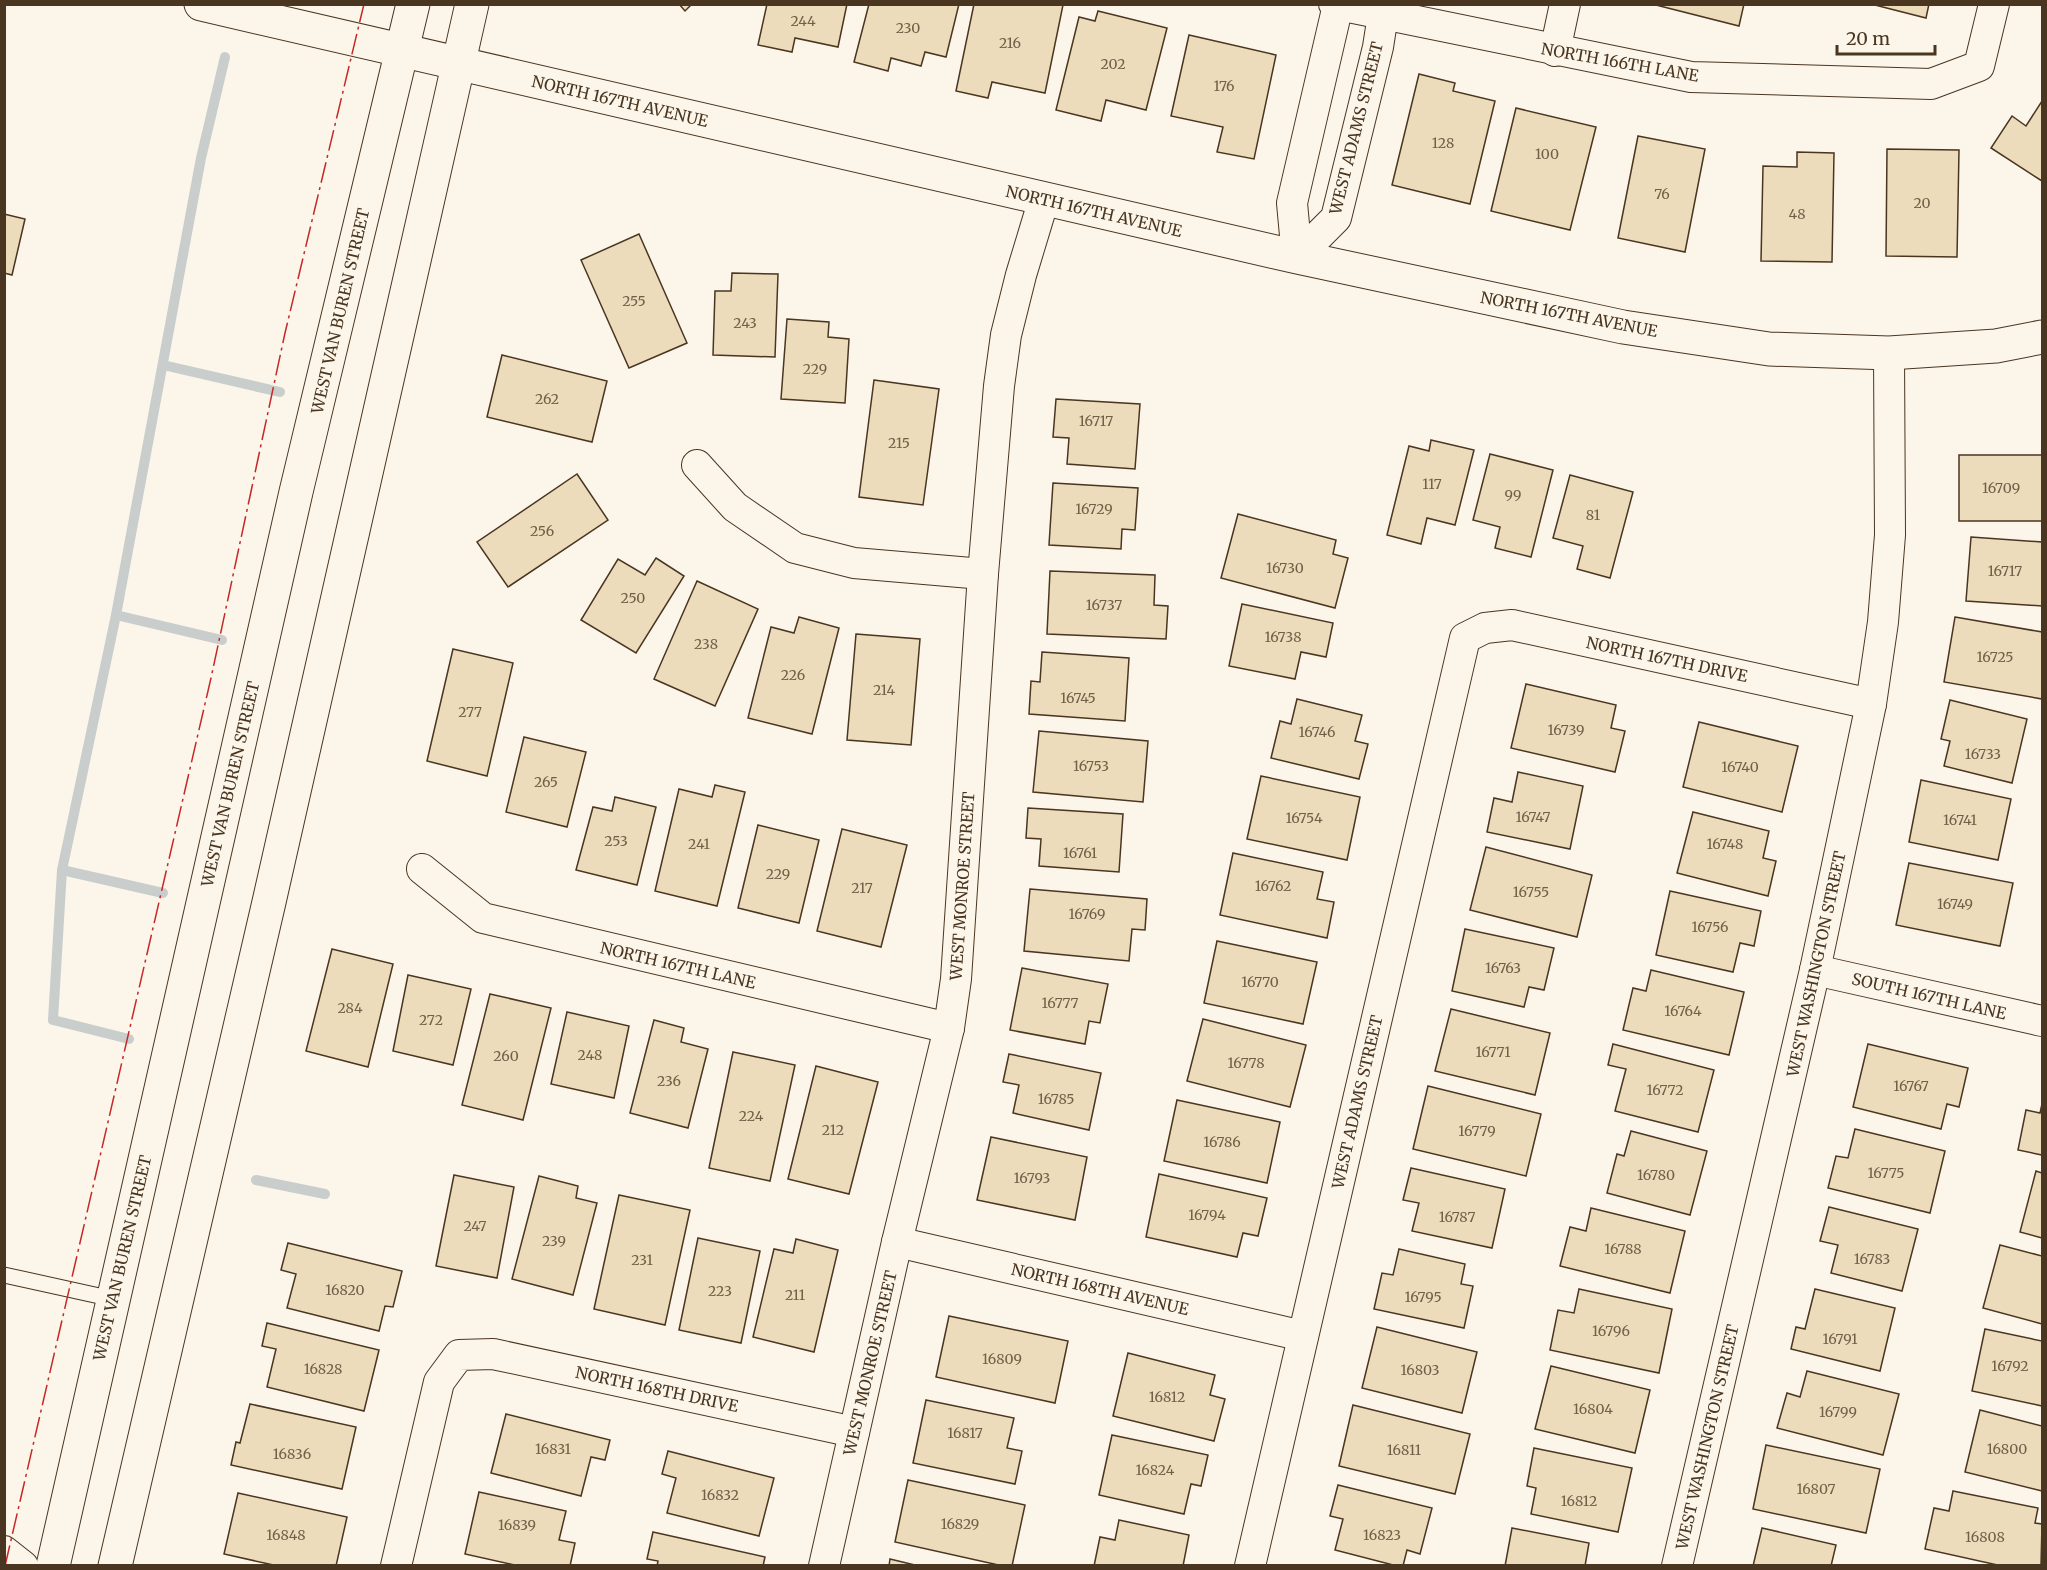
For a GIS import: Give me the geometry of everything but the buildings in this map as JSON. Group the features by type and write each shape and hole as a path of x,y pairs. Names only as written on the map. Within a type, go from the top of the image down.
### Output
{"main road":[{"name":"NORTH 167TH AVENUE","path":"201,4 1044,200 1623,327 1769,349 1889,353 1996,346 2043,337"},
{"name":"WEST VAN BUREN STREET","path":"53,1566 296,492 413,4"},
{"path":"115,1566 277,868 472,4"}],"street":[{"path":"1555,51 1565,4"},
{"name":"NORTH 166TH LANE","path":"1336,5 1691,77 1931,84 1979,66 1994,4"},
{"path":"1298,257 1292,203 1336,5"},
{"name":"WEST ADAMS STREET","path":"1298,257 1336,218 1378,47 1383,15"},
{"name":"WEST MONROE STREET","path":"824,1566 897,1242 949,1029 956,979 983,574 999,386 1006,334 1044,200"},
{"name":"WEST WASHINGTON STREET","path":"1677,1566 1815,970 1871,704 1883,622 1890,535 1889,353"},
{"path":"697,465 735,507 795,548 854,563 983,574"},
{"name":"NORTH 167TH DRIVE","path":"1465,638 1485,628 1512,625 1871,704"},
{"name":"WEST ADAMS STREET","path":"1250,1566 1465,638"},
{"name":"NORTH 167TH LANE","path":"422,869 483,918 949,1029"},
{"name":"SOUTH 167TH LANE","path":"1815,970 2043,1021"},
{"name":"NORTH 168TH AVENUE","path":"897,1242 1303,1336"},
{"name":"NORTH 168TH DRIVE","path":"396,1566 439,1382 459,1355 493,1354 854,1432"},
{"path":"4,1551 23,1566"}],"lane":[{"path":"4,1275 113,1299"}],"waterway":[{"path":"129,1039 53,1020 62,870 116,615 201,158 225,57"},
{"path":"163,365 280,392"},
{"path":"116,615 222,640"},
{"path":"62,870 163,893"},
{"path":"256,1180 325,1194"}],"power":[{"path":"5,1566 211,678 285,333 364,4"}]}
